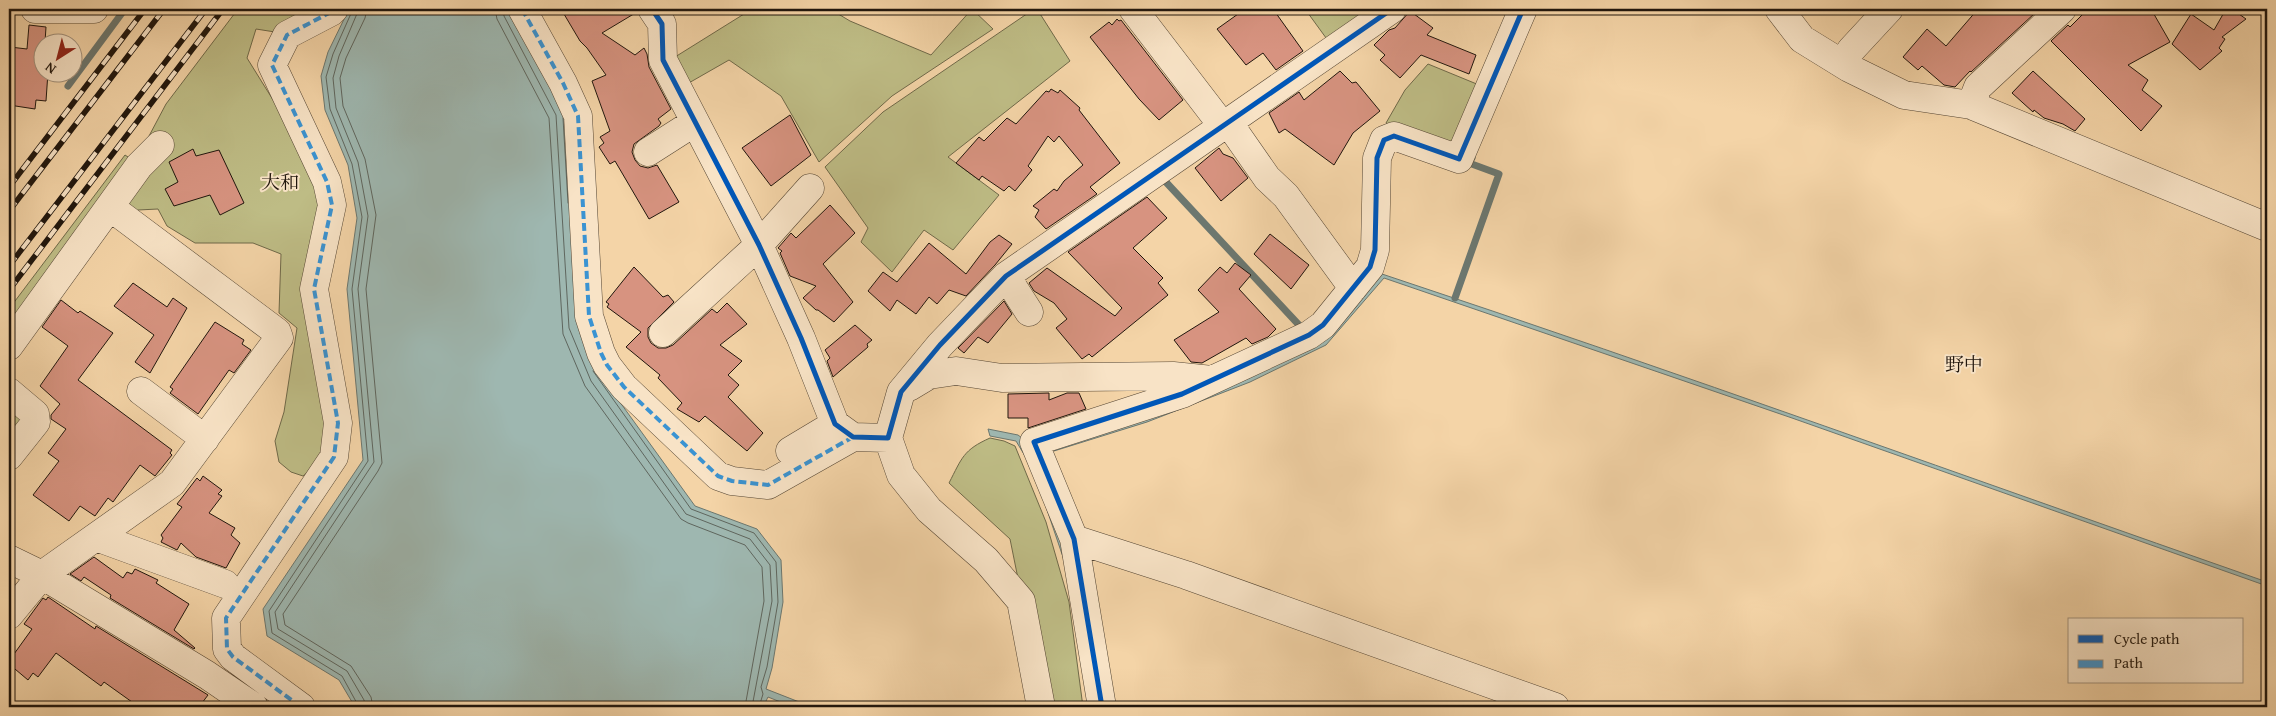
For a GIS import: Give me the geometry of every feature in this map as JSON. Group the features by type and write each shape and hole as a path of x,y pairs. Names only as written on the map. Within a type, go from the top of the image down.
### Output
{"street":[{"path":"35,9 94,9"},
{"path":"301,707 233,657 226,649 226,618 334,457 338,423 314,289 332,206 327,182 272,65 287,35 332,12 334,9"},
{"path":"522,9 563,83 578,116 589,316 607,365 624,387 718,476 732,481 768,485 844,430"},
{"path":"652,9 662,24 663,60 759,245 844,430"},
{"path":"1133,9 1267,178 1286,196 1352,288"},
{"path":"1041,707 1021,601 986,560 928,510 901,475 888,438 901,392 940,345 1006,276 1392,9"},
{"path":"1102,707 1074,539 1034,442 1182,394 1309,335 1323,325 1370,267 1375,250 1377,158 1384,140 1394,136 1459,159 1523,9"},
{"path":"1850,50 1889,9"},
{"path":"1971,105 1978,87 2062,9"},
{"path":"1783,10 1802,39 1857,72 1904,95 1971,105 2267,227"},
{"path":"648,152 695,122"},
{"path":"9,346 139,166 160,145"},
{"path":"663,333 759,245 810,188"},
{"path":"9,615 42,575 172,483 279,338 277,332 110,207"},
{"path":"1006,276 1029,312"},
{"path":"901,392 929,375 956,371 1002,378 1173,376 1212,380"},
{"path":"141,391 205,439"},
{"path":"9,392 35,414 36,422 9,456"},
{"path":"790,451 844,430 888,438"},
{"path":"96,537 225,584"},
{"path":"1074,539 1186,574 1555,707"},
{"path":"9,559 42,575 222,697 254,707"}],"shaded area":[{"path":"238,9 324,9 275,32 256,29 247,58 306,153 321,210 329,410 325,447 313,468 303,476 291,472 279,462 275,441 284,412 297,328 279,313 281,254 253,243 195,243 167,226 158,209 138,210 132,216 119,205 140,153 166,104"},
{"path":"752,9 830,9 850,21 931,55 972,9 993,29 892,96 819,162 781,96 729,60 687,84 675,57"},
{"path":"1034,9 1037,9 1070,61 948,157 999,195 953,250 924,230 892,272 861,242 868,228 825,167 883,112"},
{"path":"1305,9 1374,9 1329,42"},
{"path":"1428,64 1484,87 1455,148 1386,123 1405,90"},
{"path":"125,155 134,161 9,332 9,309"},
{"path":"9,403 25,424 9,444"},
{"path":"990,438 1015,446 1046,522 1069,602 1083,707 1044,707 1010,539 949,483 964,456 981,442"}],"water":[{"path":"349,9 513,9 567,112 601,376 695,506 757,529 781,560 783,602 772,668 766,689 812,707 793,707 768,697 763,707 355,707 339,680 267,636 263,609 363,460 347,289 357,218 348,165 325,110 321,76 328,52"},
{"path":"1382,274 1825,426 2267,582 2267,586 1792,418 1384,278 1326,345 1250,382 1147,422 1054,451 1053,447 1249,378 1322,342"},
{"path":"988,429 1018,435 1026,441 1070,563 1066,566 1041,492 1028,461 1016,441 990,436"}],"building":[{"path":"561,9 637,9 637,12 602,33 635,55 644,48 649,67 671,109 658,119 661,123 659,126 634,144 632,152 640,166 648,168 657,165 679,202 649,219 615,161 610,164 599,147 604,143 600,137 610,131 592,81 606,75 580,41"},
{"path":"1245,9 1273,9 1303,51 1276,70 1263,53 1246,65 1217,29"},
{"path":"1978,9 2031,9 2035,13 1970,71 1955,87 1944,85 1922,66 1918,70 1903,57 1927,29 1946,46"},
{"path":"2088,9 2151,9 2170,42 2128,65 2148,80 2142,90 2162,106 2141,131 2051,41 2068,25 2070,27"},
{"path":"2226,9 2232,9 2246,19 2222,37 2225,39 2219,48 2222,51 2200,70 2172,44 2191,14 2214,30"},
{"path":"1410,11 1433,28 1427,35 1476,55 1469,74 1421,55 1400,78 1380,60 1385,55 1374,45 1389,30 1395,28"},
{"path":"1117,19 1121,20 1183,100 1159,120 1139,99 1090,37 1109,22 1112,25"},
{"path":"29,25 46,27 46,32 32,32 32,82 47,82 46,101 36,100 35,109 9,105 10,47 27,49"},
{"path":"1340,71 1352,83 1356,82 1380,111 1353,133 1334,165 1285,129 1279,133 1269,113 1299,92 1304,100"},
{"path":"2033,71 2085,119 2075,131 2063,124 2044,118 2034,110 2033,112 2012,93"},
{"path":"1051,89 1058,93 1060,90 1080,108 1079,110 1120,163 1090,187 1097,194 1046,229 1035,217 1039,210 1033,206 1054,189 1057,191 1064,181 1083,165 1059,136 1054,142 1048,136 1028,166 1032,170 1015,191 1009,186 1004,191 982,176 979,180 956,163 979,137 984,141 1007,118 1016,124 1046,91 1049,92"},
{"path":"790,115 811,155 771,186 742,148"},
{"path":"1219,148 1223,154 1233,158 1248,178 1221,201 1195,168"},
{"path":"193,149 196,156 219,150 244,203 220,215 210,195 174,206 165,189 178,182 169,162"},
{"path":"1147,197 1167,218 1133,248 1163,278 1158,283 1168,295 1092,357 1089,354 1082,359 1056,328 1067,319 1054,303 1034,291 1029,283 1047,268 1115,316 1122,308 1068,252"},
{"path":"830,205 855,233 823,264 853,302 834,322 816,310 803,298 816,286 790,276 780,253 782,251 778,248 791,233 796,238"},
{"path":"1270,234 1309,265 1291,289 1254,254"},
{"path":"999,235 1012,244 966,296 949,290 937,304 929,297 916,314 897,300 890,311 868,291 883,272 897,282 929,243 966,274 990,242"},
{"path":"1235,263 1251,275 1239,289 1276,329 1268,337 1252,344 1246,338 1202,363 1191,362 1174,340 1219,312 1198,290 1220,267 1227,273"},
{"path":"634,267 663,297 668,295 674,302 648,328 648,337 651,343 658,348 666,348 673,345 712,309 717,313 727,303 747,324 720,345 742,361 728,375 739,385 728,397 763,433 747,451 705,416 699,422 677,409 682,403 658,378 660,375 626,347 641,332 607,307 609,304 606,302"},
{"path":"133,283 167,307 173,298 187,308 150,373 135,362 154,335 114,306"},
{"path":"61,300 78,313 80,311 113,333 78,380 172,450 170,453 172,455 155,476 140,465 113,502 108,498 95,516 80,506 69,521 33,495 59,461 48,453 66,429 51,419 51,415 60,404 40,386 68,346 42,327"},
{"path":"1004,301 1012,314 988,343 978,337 964,353 958,348"},
{"path":"215,322 244,340 242,344 251,350 234,373 229,370 198,414 170,393 173,389 170,387"},
{"path":"855,325 872,340 867,344 868,347 833,377 827,361 830,358 825,350"},
{"path":"1049,393 1049,400 1067,393 1079,393 1086,409 1028,428 1028,418 1008,418 1008,394"},
{"path":"203,476 222,490 218,494 222,496 209,513 235,528 231,535 240,543 226,568 196,557 181,543 177,550 161,542 163,538 161,535 182,507 177,504 197,478 200,481"},
{"path":"94,557 123,578 127,572 132,574 135,569 158,580 156,583 189,604 174,630 195,648 110,598 111,595 84,577 81,581 70,574"},
{"path":"48,597 95,629 96,626 208,695 199,707 139,707 104,682 101,686 56,653 38,677 33,673 28,680 9,664 9,661 32,629 24,624 43,598 46,600"}],"waterway":[{"path":"68,86 125,9"},
{"path":"1455,298 1499,174 1469,163 1472,158"},
{"path":"1164,180 1299,325"}],"railway":[{"path":"9,187 145,9"},
{"path":"9,211 164,9"},
{"path":"9,266 206,9"},
{"path":"9,290 223,9"}],"marked path":[{"path":"301,707 233,657 227,649 226,618 334,457 338,423 314,289 332,205 327,182 272,65 287,35 334,9"},
{"path":"522,9 563,83 578,116 589,316 601,353 607,365 624,387 718,476 732,481 768,485 853,437"}],"cycle path":[{"path":"652,9 662,24 663,60 759,245 801,338 835,424 853,437 888,438 901,392 940,345 1006,276 1392,9"},
{"path":"1102,707 1074,539 1034,442 1182,394 1309,335 1323,325 1370,267 1375,250 1377,158 1384,140 1394,136 1459,159 1523,9"}],"district":[{"name":"大和","path":"280,182"},
{"name":"野中","path":"1964,364"}]}
